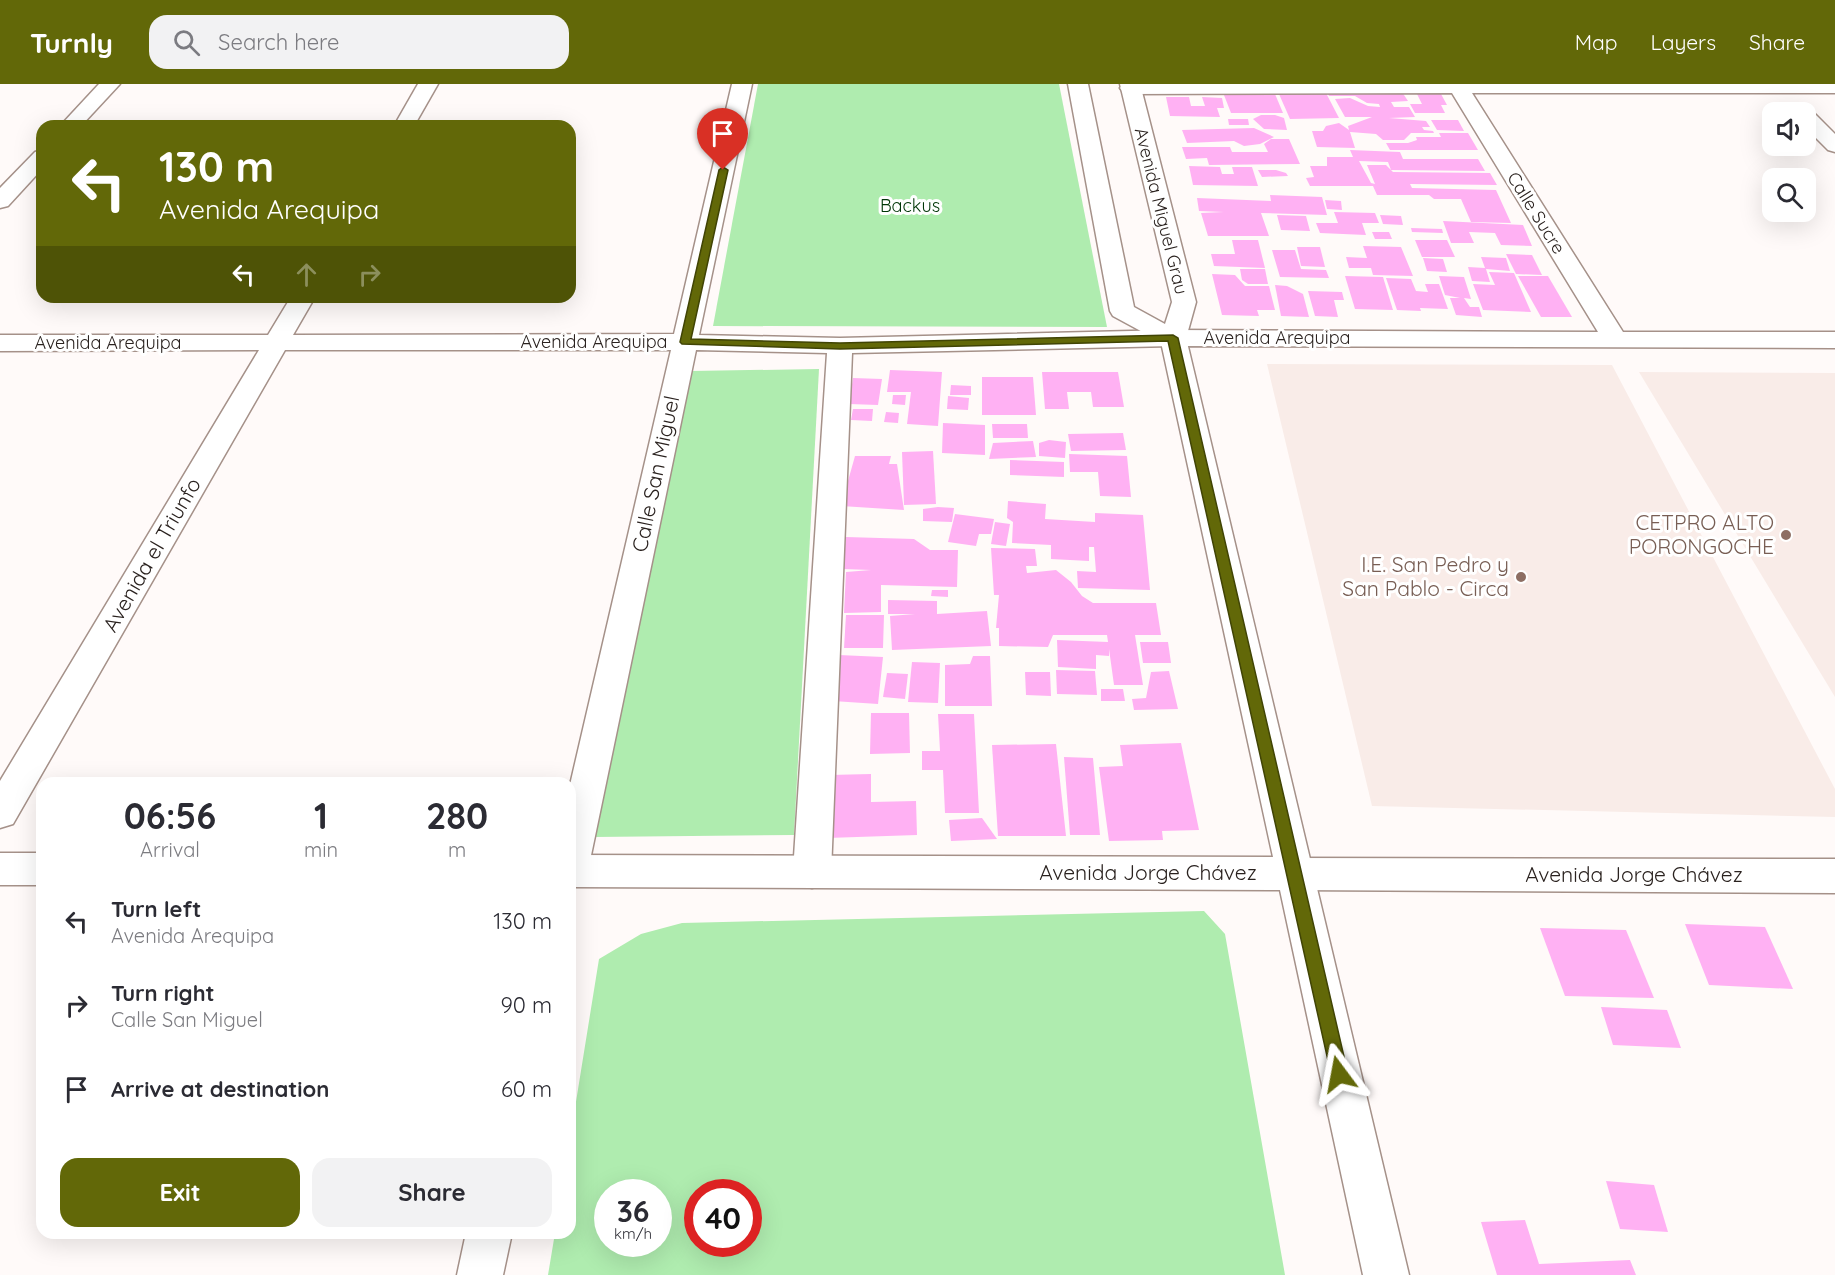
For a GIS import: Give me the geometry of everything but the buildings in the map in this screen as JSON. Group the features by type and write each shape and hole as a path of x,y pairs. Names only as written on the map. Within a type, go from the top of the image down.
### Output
{"street":[{"path":"76,120 110,84"},
{"path":"407,120 428,84"},
{"name":"Calle San Miguel","path":"576,838 742,84"},
{"path":"1077,84 1122,310 1173,338 1386,1275"},
{"path":"1776,85 1793,102"},
{"path":"1130,86 1776,85 1835,87"},
{"name":"Avenida Miguel Grau","path":"1130,86 1184,302 1173,338"},
{"name":"Calle Sucre","path":"1457,86 1614,338"},
{"path":"1816,126 1835,146"},
{"path":"0,201 36,162"},
{"name":"Avenida el Triunfo","path":"0,813 300,303"},
{"name":"Avenida Arequipa","path":"0,343 685,342 840,346 1173,338 1835,340"},
{"path":"812,872 840,346"},
{"path":"0,869 36,869"},
{"name":"Avenida Jorge Chávez","path":"576,871 1835,876"},
{"path":"480,1275 488,1239"}],"shaded area":[{"name":"I.E. San Pedro y San Pablo - Circa","path":"1267,364 1612,365 1835,789 1835,817 1372,806"},
{"name":"CETPRO ALTO PORONGOCHE","path":"1639,372 1835,373 1835,697"}],"green space":[{"name":"Backus","path":"758,84 1059,84 1107,327 713,326"},
{"path":"819,369 794,835 594,837 691,371"},
{"path":"1204,911 1225,934 1285,1275 548,1275 554,1239 576,1239 576,1102 599,959 641,934 682,923"}],"place":[{"name":"CETPRO ALTO PORONGOCHE","path":"1786,535"},
{"name":"I.E. San Pedro y San Pablo - Circa","path":"1521,577"}],"route":[{"path":"723,170 685,342 840,346 1173,338 1339,1074"}]}
